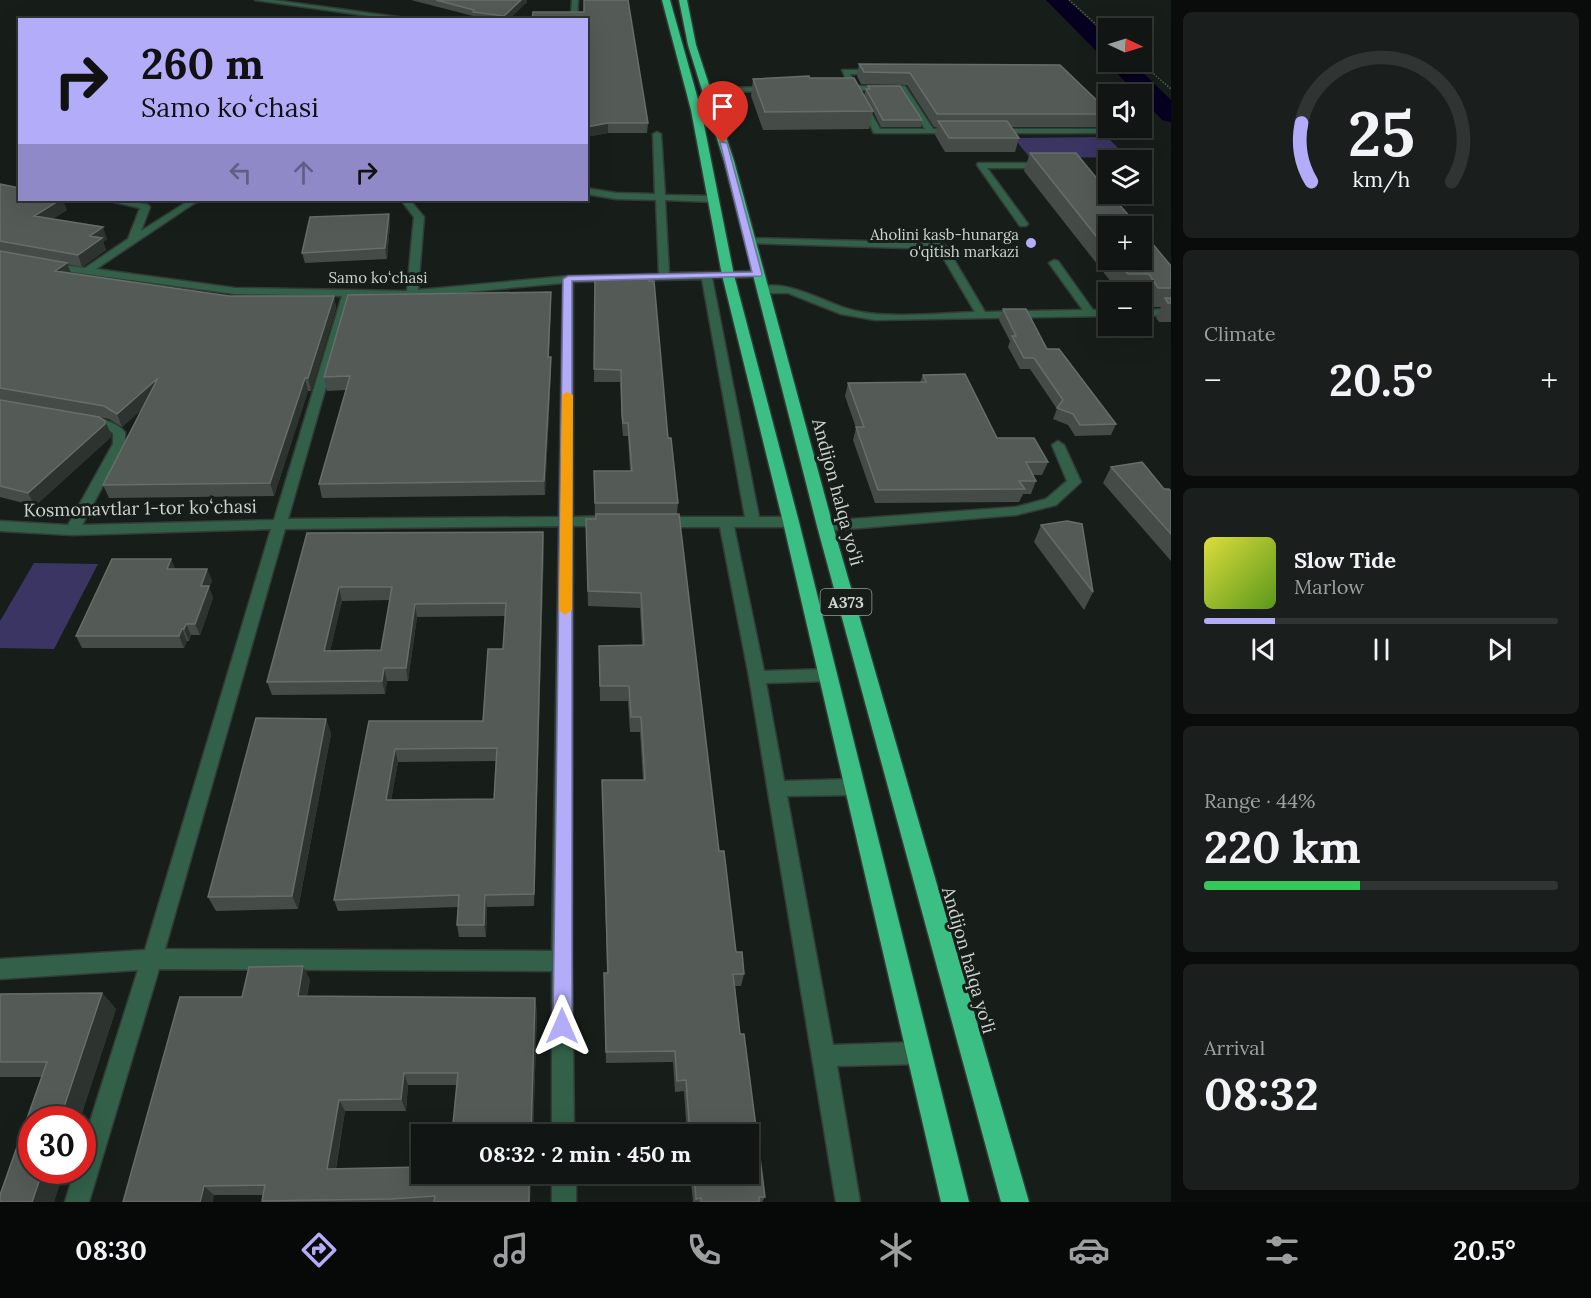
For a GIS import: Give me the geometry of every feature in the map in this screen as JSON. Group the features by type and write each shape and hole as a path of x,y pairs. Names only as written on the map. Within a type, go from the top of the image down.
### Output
{"highway":[{"name":"A373","path":"666,0 696,110 728,275 791,522 956,1202"},
{"name":"Andijon halqa yo‘li","path":"683,0 692,45 729,161 825,526 1015,1202"}],"street":[{"path":"258,0 401,18"},
{"path":"574,18 575,0"},
{"path":"891,72 845,72 877,131 967,131"},
{"path":"843,88 902,88 931,131"},
{"path":"707,90 786,89"},
{"path":"991,131 1098,131"},
{"path":"657,134 664,276"},
{"path":"1023,224 981,165 1049,165"},
{"path":"588,191 616,196 713,200"},
{"path":"121,201 144,207 133,239"},
{"path":"85,272 193,201"},
{"path":"407,201 419,217 412,294"},
{"path":"749,241 941,246 982,315"},
{"path":"1054,263 1090,313"},
{"name":"Samo koʻchasi","path":"43,264 85,272 236,291 412,294 568,279 728,275 789,290 845,312 875,317 1098,313"},
{"path":"706,275 753,522"},
{"path":"563,1124 562,961 568,279"},
{"path":"77,1202 152,959 348,292"},
{"path":"1152,313 1171,312"},
{"path":"72,530 119,444 119,432 109,426 75,421"},
{"path":"825,526 1016,511 1051,502 1074,482 1058,445"},
{"name":"Kosmonavtlar 1-tor koʻchasi","path":"0,526 72,530 280,524 623,522"},
{"path":"646,522 791,522"},
{"path":"726,522 757,677 848,1202"},
{"path":"757,677 828,675"},
{"path":"776,789 855,787"},
{"path":"0,969 152,959 562,961"},
{"path":"824,1056 919,1053"},
{"path":"564,1184 564,1202"}],"path":[{"path":"1069,0 1098,26"},
{"path":"1151,72 1171,89"}],"shaded area":[{"path":"1014,138 1108,138 1120,150 1098,150 1098,157 1030,158"},
{"path":"34,563 98,564 54,649 0,648 0,621"}],"building":[{"path":"436,0 521,0 504,16 473,12 474,10"},
{"path":"584,0 628,0 648,123 608,123 588,127 588,18 532,18 533,12 584,12"},
{"path":"859,64 1060,65 1098,101 1098,114 937,114 910,73 864,72"},
{"path":"809,76 810,78 854,78 873,111 765,112 753,79"},
{"path":"868,86 900,86 922,120 883,120 866,89 870,89"},
{"path":"938,121 1007,121 1019,138 949,138"},
{"path":"1030,153 1076,153 1098,180 1098,204 1119,204 1129,216 1098,216 1098,238"},
{"path":"0,184 18,188 18,201 58,201 34,216 103,227 90,236 102,238 78,255 0,241"},
{"path":"389,214 385,248 302,253 310,217"},
{"path":"1152,243 1171,266 1171,288 1158,288 1149,274 1128,274 1125,270 1152,270"},
{"path":"0,251 67,263 55,271 229,296 334,296 308,378 305,378 270,483 103,485 158,378 117,414 104,406 0,388"},
{"path":"595,278 654,281 668,438 671,438 678,503 595,503 594,471 632,471 628,423 623,423 622,414 621,370 594,369"},
{"path":"551,292 548,357 551,357 544,481 319,484 350,376 324,377 348,295"},
{"path":"1003,309 1026,309 1047,349 1059,349 1116,424 1080,425 1073,414 1057,408 1063,400 1034,358 1024,358 1012,336 1016,336"},
{"path":"965,374 997,438 1034,438 1048,462 1026,462 1036,481 1019,481 1025,489 878,490 856,427 864,427 848,383 926,382 923,375"},
{"path":"0,400 99,417 105,421 105,424 28,493 0,486"},
{"path":"1142,462 1164,489 1171,491 1171,534 1111,467"},
{"path":"596,514 679,514 719,851 724,851 736,952 742,952 744,974 733,974 740,1034 744,1034 756,1124 689,1124 686,1080 677,1081 675,1051 606,1052 604,973 608,973 602,780 645,780 641,717 631,717 629,686 600,686 599,646 644,645 641,593 588,591 586,519 596,519"},
{"path":"1067,521 1082,524 1093,592 1041,525"},
{"path":"543,532 534,894 485,895 484,925 457,925 459,895 334,900 369,721 483,721 488,649 503,649 506,603 415,604 406,668 384,668 382,681 267,682 307,533","holes":["339,587 392,587 381,650 324,651","497,748 494,799 386,800 395,749"]},
{"path":"112,559 171,559 167,569 207,569 201,586 209,586 195,624 186,624 179,636 76,636"},
{"path":"256,718 326,719 292,896 208,897"},
{"path":"303,966 298,996 535,998 531,1124 453,1124 458,1073 404,1073 401,1099 339,1100 327,1169 411,1167 411,1184 529,1184 529,1202 434,1202 435,1196 262,1201 265,1185 204,1186 200,1202 123,1202 180,997 242,997 249,967"},
{"path":"102,993 64,1106 31,1106 47,1062 0,1062 0,994"},
{"path":"18,1144 18,1184 38,1184 32,1202 0,1202 0,1195"},
{"path":"759,1150 765,1197 759,1197 759,1202 701,1202 701,1198 696,1199 695,1184 759,1184"}],"waterway":[{"path":"1056,0 1098,40"},
{"path":"1129,72 1171,114"}],"slow traffic":[{"path":"565,610 567,395"}],"place":[{"name":"Aholini kasb-hunarga o'qitish markazi","path":"1031,243"}],"route":[{"path":"562,1026 568,279 758,274 723,143"}]}
